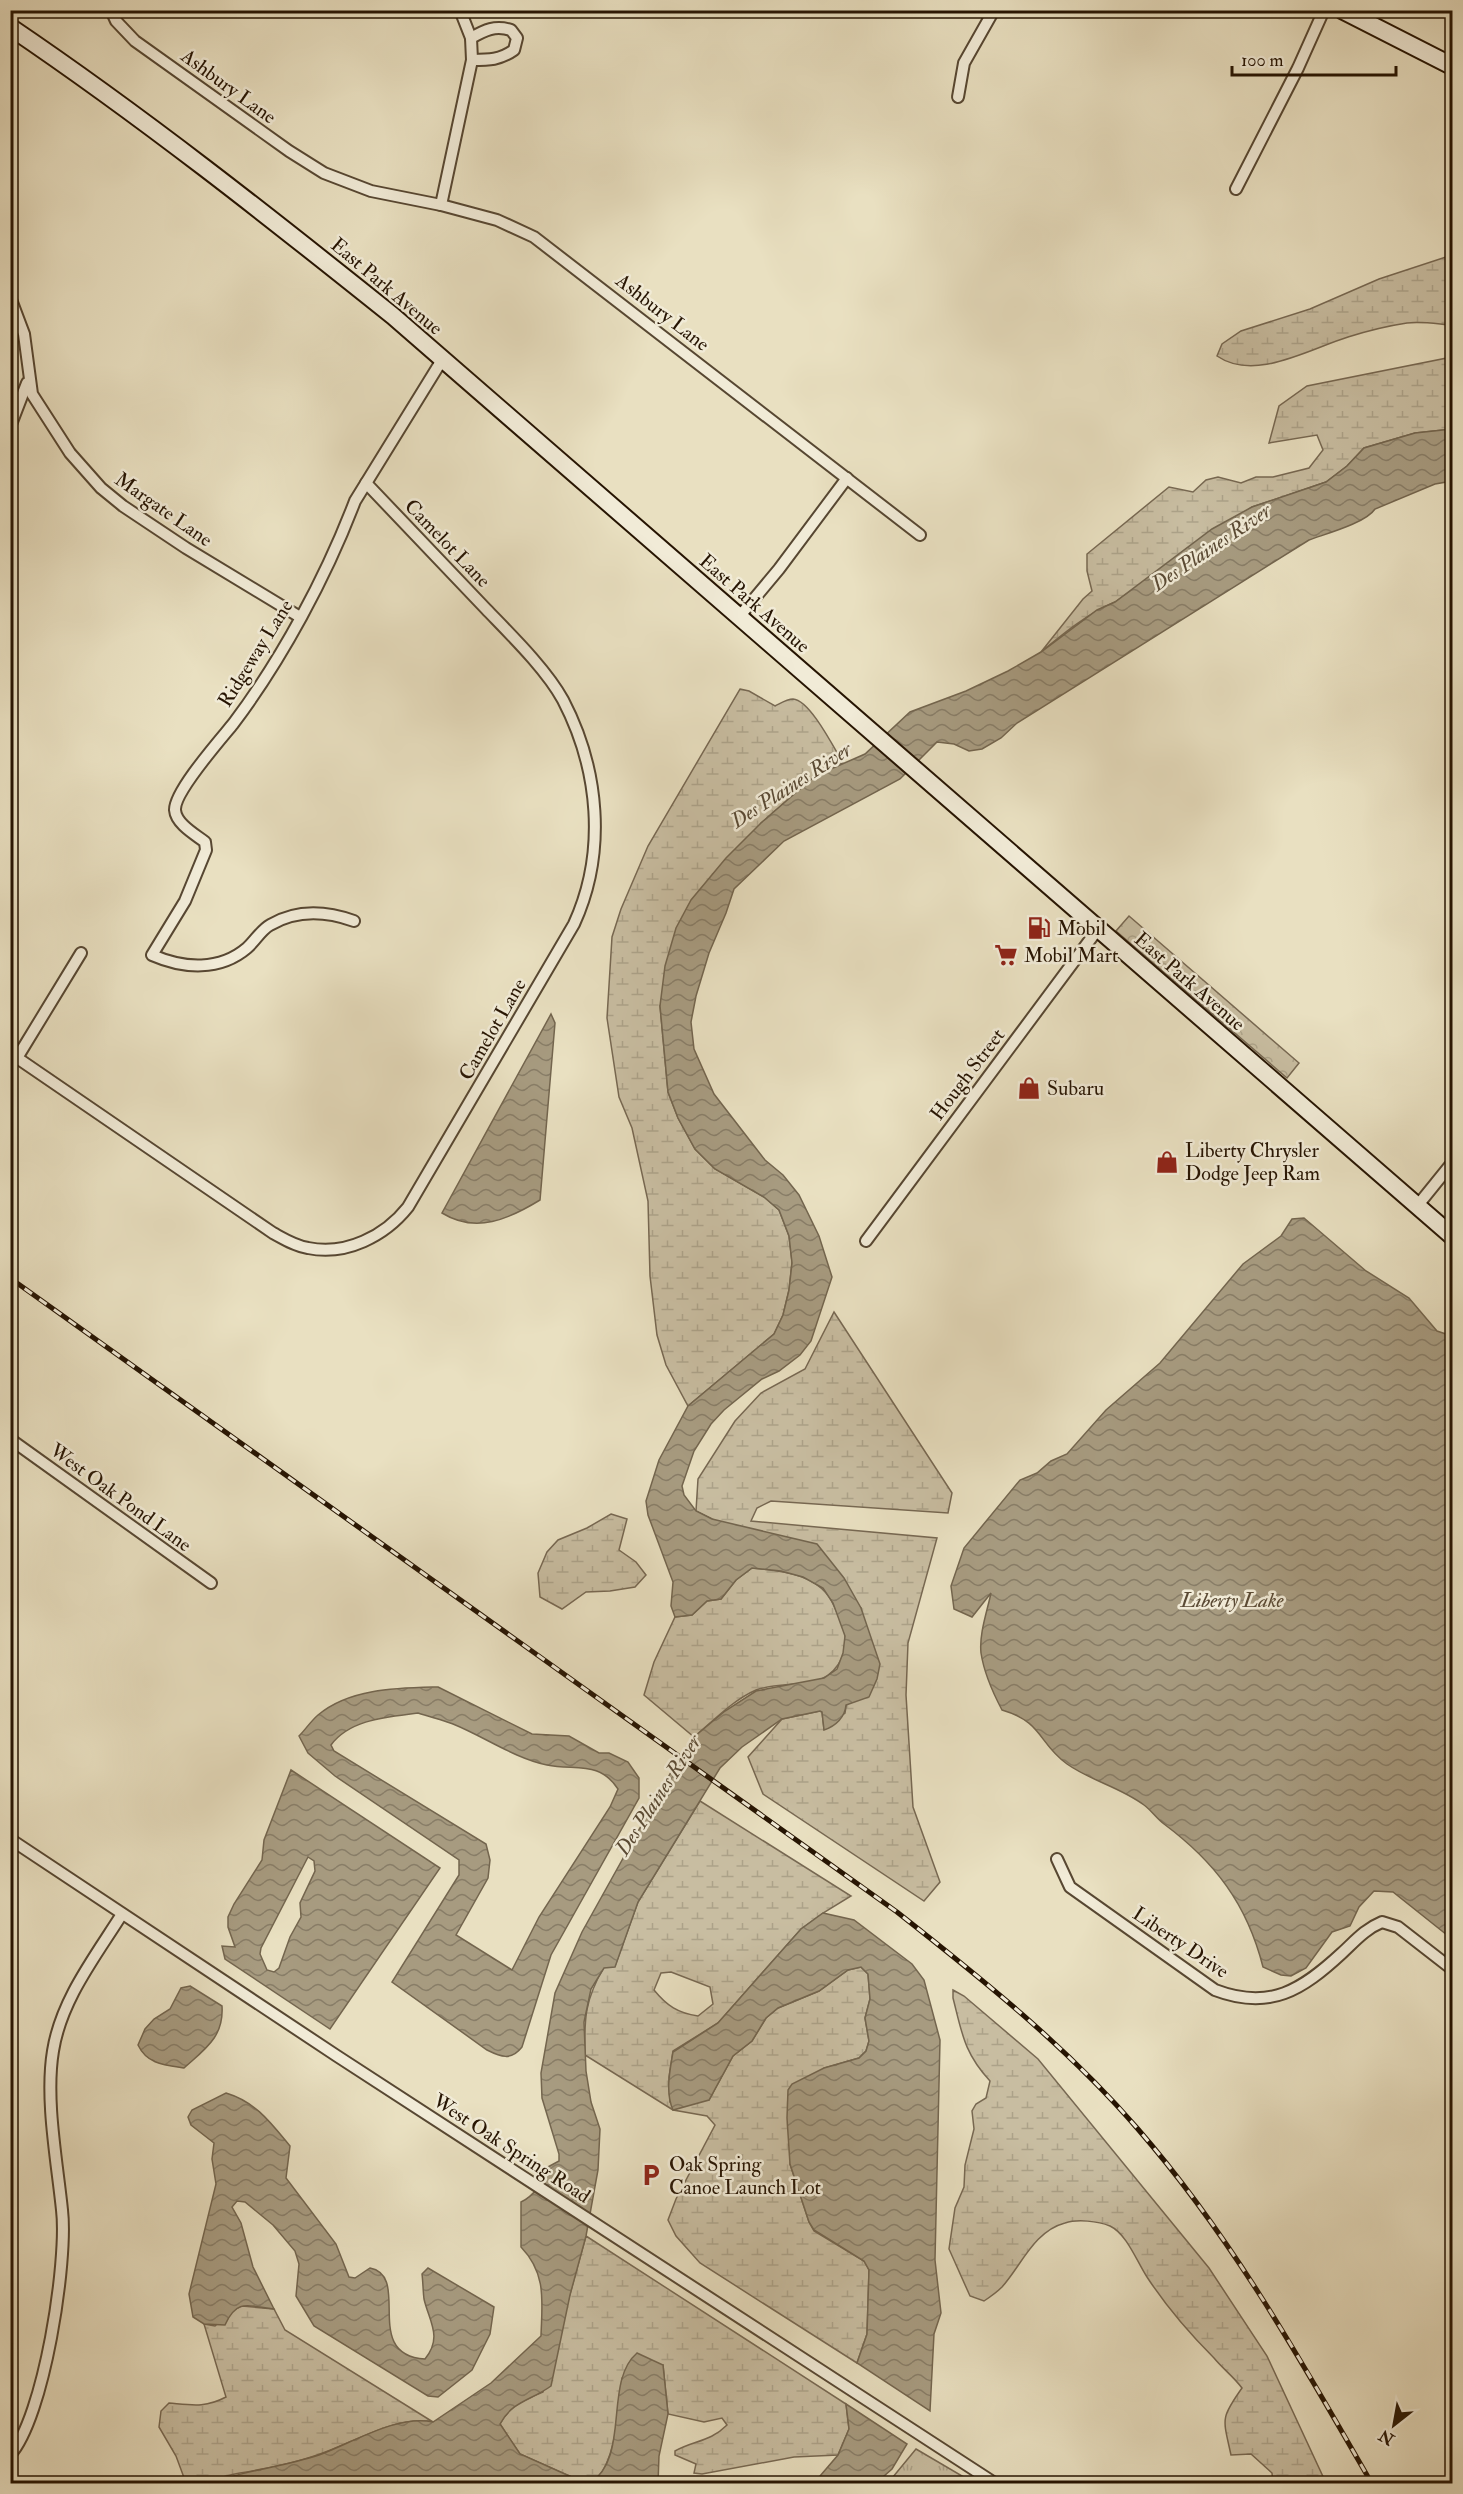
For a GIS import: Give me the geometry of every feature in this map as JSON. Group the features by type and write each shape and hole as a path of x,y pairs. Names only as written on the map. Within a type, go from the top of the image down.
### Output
{"main road":[{"path":"1342,10 1452,66"},
{"name":"East Park Avenue","path":"10,27 139,118 314,252 442,360 1452,1236"}],"street":[{"name":"Ashbury Lane","path":"111,10 116,21 135,41 289,151 324,173 371,191 441,205 497,220 534,237 920,535"},
{"path":"441,205 472,60 471,38 460,10"},
{"path":"958,97 964,63 994,10"},
{"path":"1236,189 1299,69 1324,10"},
{"path":"471,38 485,29 501,27 511,30 517,38 514,50 504,57 472,60"},
{"name":"Margate Lane","path":"10,297 24,334 32,394 70,453 100,488 186,548 300,617"},
{"name":"Ridgeway Lane","path":"354,921 334,914 297,914 267,926 254,942 228,961 209,965 166,961 152,955 185,901 206,850 205,842 178,820 175,810 178,799 207,755 259,685 300,617 355,501 442,360"},
{"path":"10,427 26,390 28,377"},
{"path":"739,617 779,569 847,478"},
{"name":"Camelot Lane","path":"81,953 14,1055 273,1233 291,1243 308,1248 326,1249 360,1244 380,1234 397,1221 408,1207 574,924 582,906 589,879 595,848 595,818 592,781 584,748 562,698 525,650 366,483"},
{"name":"Hough Street","path":"866,1241 1098,929"},
{"path":"1418,1206 1452,1163"},
{"name":"West Oak Pond Lane","path":"10,1439 211,1583"},
{"name":"West Oak Spring Road","path":"10,1839 996,2484"},
{"name":"Liberty Drive","path":"1057,1859 1070,1887 1215,1990 1231,1996 1250,1999 1285,1994 1318,1975 1369,1927 1382,1922 1398,1927 1452,1969"},
{"path":"10,2455 20,2445 28,2428 42,2377 55,2314 61,2265 63,2211 58,2188 52,2105 52,2052 59,2025 74,1991 122,1914"}],"green space":[{"path":"1452,255 1452,325 1412,322 1385,327 1265,365 1248,366 1232,363 1217,356 1222,344 1241,331 1310,309 1379,279"},
{"path":"1452,357 1452,429 1415,433 1364,448 1347,466 1326,482 1252,507 1115,602 1076,624 1041,652 1092,591 1087,571 1087,554 1169,487 1193,492 1206,480 1218,477 1241,483 1256,477 1273,477 1309,468 1323,450 1317,435 1269,443 1279,406 1307,386"},
{"path":"740,689 749,691 775,706 791,699 800,701 821,726 843,763 815,776 761,823 660,1006 668,1092 678,1118 695,1149 715,1169 764,1197 779,1210 789,1236 792,1262 783,1315 774,1334 688,1406 666,1365 657,1335 650,1276 648,1201 632,1128 619,1097 607,1018 612,937 621,909 648,846"},
{"path":"1129,916 1299,1063 1287,1078 1116,931"},
{"path":"834,1312 952,1493 948,1513 771,1501 757,1508 751,1521 937,1538 908,1643 906,1695 913,1807 940,1882 924,1901 763,1794 748,1757 782,1719 820,1711 824,1729 845,1713 861,1608 696,1511 698,1479 735,1421 761,1393 805,1369"},
{"path":"611,1514 627,1519 619,1550 636,1562 646,1575 635,1587 586,1592 562,1609 540,1597 538,1573 547,1552 558,1540 587,1528"},
{"path":"752,1568 800,1576 820,1587 828,1595 845,1632 842,1658 834,1670 822,1679 808,1683 763,1688 748,1694 694,1737 644,1695 654,1662 675,1617 692,1615 707,1601 721,1599 736,1580"},
{"path":"700,1801 851,1896 801,1929 718,2023 673,2051 669,2077 670,2102 709,2100 733,2056 752,2041 766,2018 778,2008 819,1991 848,1970 861,1967 868,1974 870,1999 865,2018 869,2041 866,2051 859,2058 824,2068 790,2164 814,2231 864,2261 869,2270 867,2334 857,2363 700,2263 676,2236 668,2220 676,2199 715,2125 707,2116 673,2110 585,2055 585,2030 589,2000 604,1967 615,1966 638,1902","holes":["671,1972 710,1987 713,2004 698,2016 673,2008 654,1990 661,1973"]},
{"path":"953,1990 964,1996 1038,2059 1209,2268 1267,2356 1326,2483 1273,2483 1272,2473 1251,2454 1231,2455 1225,2419 1230,2406 1242,2388 1162,2299 1127,2242 1110,2226 1081,2221 1054,2227 1036,2241 996,2293 984,2301 970,2296 949,2249 955,2208 964,2187 965,2165 974,2129 972,2111 976,2104 986,2098 990,2081 969,2052 959,2022"},
{"path":"586,2236 846,2404 849,2429 838,2455 794,2457 702,2474 694,2473 696,2464 675,2455 675,2451 708,2438 727,2425 722,2418 704,2422 668,2414 663,2365 622,2378 614,2439 603,2470 595,2480 585,2483 520,2454 500,2424 513,2408 543,2392"},
{"path":"242,2306 274,2309 285,2330 433,2422 406,2422 376,2431 299,2461 186,2483 176,2456 159,2427 161,2411 169,2403 205,2404 226,2397 204,2324 215,2326 231,2311"},
{"path":"916,2449 974,2483 888,2483"}],"water":[{"name":"Des Plaines River","path":"1452,429 1452,481 1435,484 1375,509 1354,523 1309,540 1017,723 1001,738 982,749 969,751 954,744 937,742 900,779 784,841 734,889 709,953 696,996 691,1022 694,1049 714,1094 765,1160 783,1175 799,1195 819,1236 832,1277 811,1341 800,1355 779,1371 762,1379 724,1410 711,1424 694,1451 682,1486 684,1495 696,1511 712,1519 817,1544 844,1578 861,1608 880,1664 877,1679 869,1697 846,1705 842,1717 832,1726 824,1730 820,1711 782,1719 742,1747 720,1768 638,1902 615,1967 604,1968 591,1989 584,2022 586,2071 591,2102 600,2129 598,2170 586,2236 570,2295 551,2386 510,2410 500,2424 520,2454 585,2483 206,2484 319,2455 390,2426 405,2422 433,2422 491,2383 541,2336 541,2289 535,2268 521,2247 521,2202 538,2188 544,2178 546,2168 559,2161 559,2154 542,2098 541,2073 555,1993 582,1932 670,1774 694,1737 725,1711 756,1691 824,1678 837,1669 843,1653 845,1636 833,1603 823,1588 803,1577 781,1571 752,1568 736,1580 721,1599 707,1601 692,1615 675,1617 671,1606 673,1582 648,1515 646,1501 659,1460 688,1406 774,1334 783,1315 792,1263 789,1236 779,1210 764,1197 715,1169 695,1149 678,1118 668,1092 660,1006 665,966 676,928 691,900 726,858 761,823 815,776 865,754 910,712 966,691 1041,652 1097,610 1115,602 1212,529 1252,507 1326,482 1347,466 1364,448 1415,433"},
{"path":"551,1014 555,1023 540,1200 516,1213 492,1222 467,1222 442,1213"},
{"name":"Liberty Lake","path":"1304,1218 1366,1271 1409,1298 1437,1331 1452,1336 1452,1939 1393,1892 1374,1891 1359,1907 1350,1926 1332,1932 1306,1968 1291,1976 1281,1975 1263,1967 1248,1923 1227,1886 1214,1869 1182,1838 1135,1799 1067,1764 1033,1727 1015,1715 1002,1710 989,1683 981,1653 982,1631 991,1593 972,1617 954,1609 951,1586 964,1548 1020,1480 1037,1473 1051,1461 1067,1454 1106,1410 1160,1363 1243,1264 1281,1236 1292,1219"},
{"path":"438,1687 532,1734 569,1736 599,1753 609,1753 628,1762 639,1778 639,1798 551,1955 522,2047 510,2056 501,2056 487,2050 392,1982 459,1875 459,1860 335,1776 308,1753 299,1736 318,1715 345,1699 375,1691","holes":["418,1713 465,1729 535,1762 557,1767 595,1770 611,1780 618,1789 610,1807 539,1917 512,1970 456,1935 488,1878 490,1860 486,1844 334,1751 331,1745 339,1736 359,1725 394,1716"]},
{"path":"291,1770 440,1868 330,2029 225,1959 222,1946 235,1947 228,1927 228,1917 262,1860 264,1840","holes":["308,1857 314,1861 315,1871 300,1903 301,1917 290,1937 279,1968 274,1972 267,1970 260,1954 261,1948"]},
{"path":"823,1913 854,1920 912,1964 924,1980 940,2040 935,2260 941,2313 934,2334 930,2411 857,2363 867,2334 869,2270 864,2261 814,2230 809,2222 790,2164 788,2090 792,2084 824,2068 859,2058 866,2051 869,2041 865,2018 870,1999 868,1974 861,1967 848,1970 819,1991 778,2008 766,2018 752,2041 733,2056 709,2100 673,2110 669,2096 673,2052 718,2023 801,1929"},
{"path":"190,1986 222,2006 222,2017 216,2034 206,2048 184,2068 151,2060 138,2045 145,2029 154,2019 170,2009 181,1988"},
{"path":"226,2093 254,2108 269,2121 290,2146 286,2178 336,2244 349,2277 355,2278 370,2268 382,2274 387,2285 391,2331 395,2344 406,2354 425,2359 433,2343 433,2329 424,2299 422,2274 428,2268 494,2307 490,2334 472,2370 438,2397 428,2396 314,2326 296,2296 299,2264 295,2251 273,2225 245,2202 237,2201 232,2207 241,2223 253,2267 274,2309 239,2307 229,2316 225,2325 204,2324 193,2317 189,2294 216,2184 212,2159 214,2143 191,2125 188,2117 192,2110"},
{"path":"637,2353 663,2365 668,2414 659,2456 658,2483 590,2483 602,2471 610,2456 621,2382 627,2366"},
{"path":"846,2404 907,2444 892,2469 876,2483 814,2483 838,2455 849,2429"}],"railway":[{"path":"10,1278 897,1912 1022,2014 1110,2098 1171,2169 1234,2255 1263,2300 1319,2391 1372,2484"}],"place":[{"name":"Mobil","path":"1039,928"},
{"name":"Mobil Mart","path":"1006,955"},
{"name":"Subaru","path":"1029,1088"},
{"name":"Liberty Chrysler Dodge Jeep Ram","path":"1167,1162"},
{"name":"Oak Spring Canoe Launch Lot","path":"651,2175"}]}
